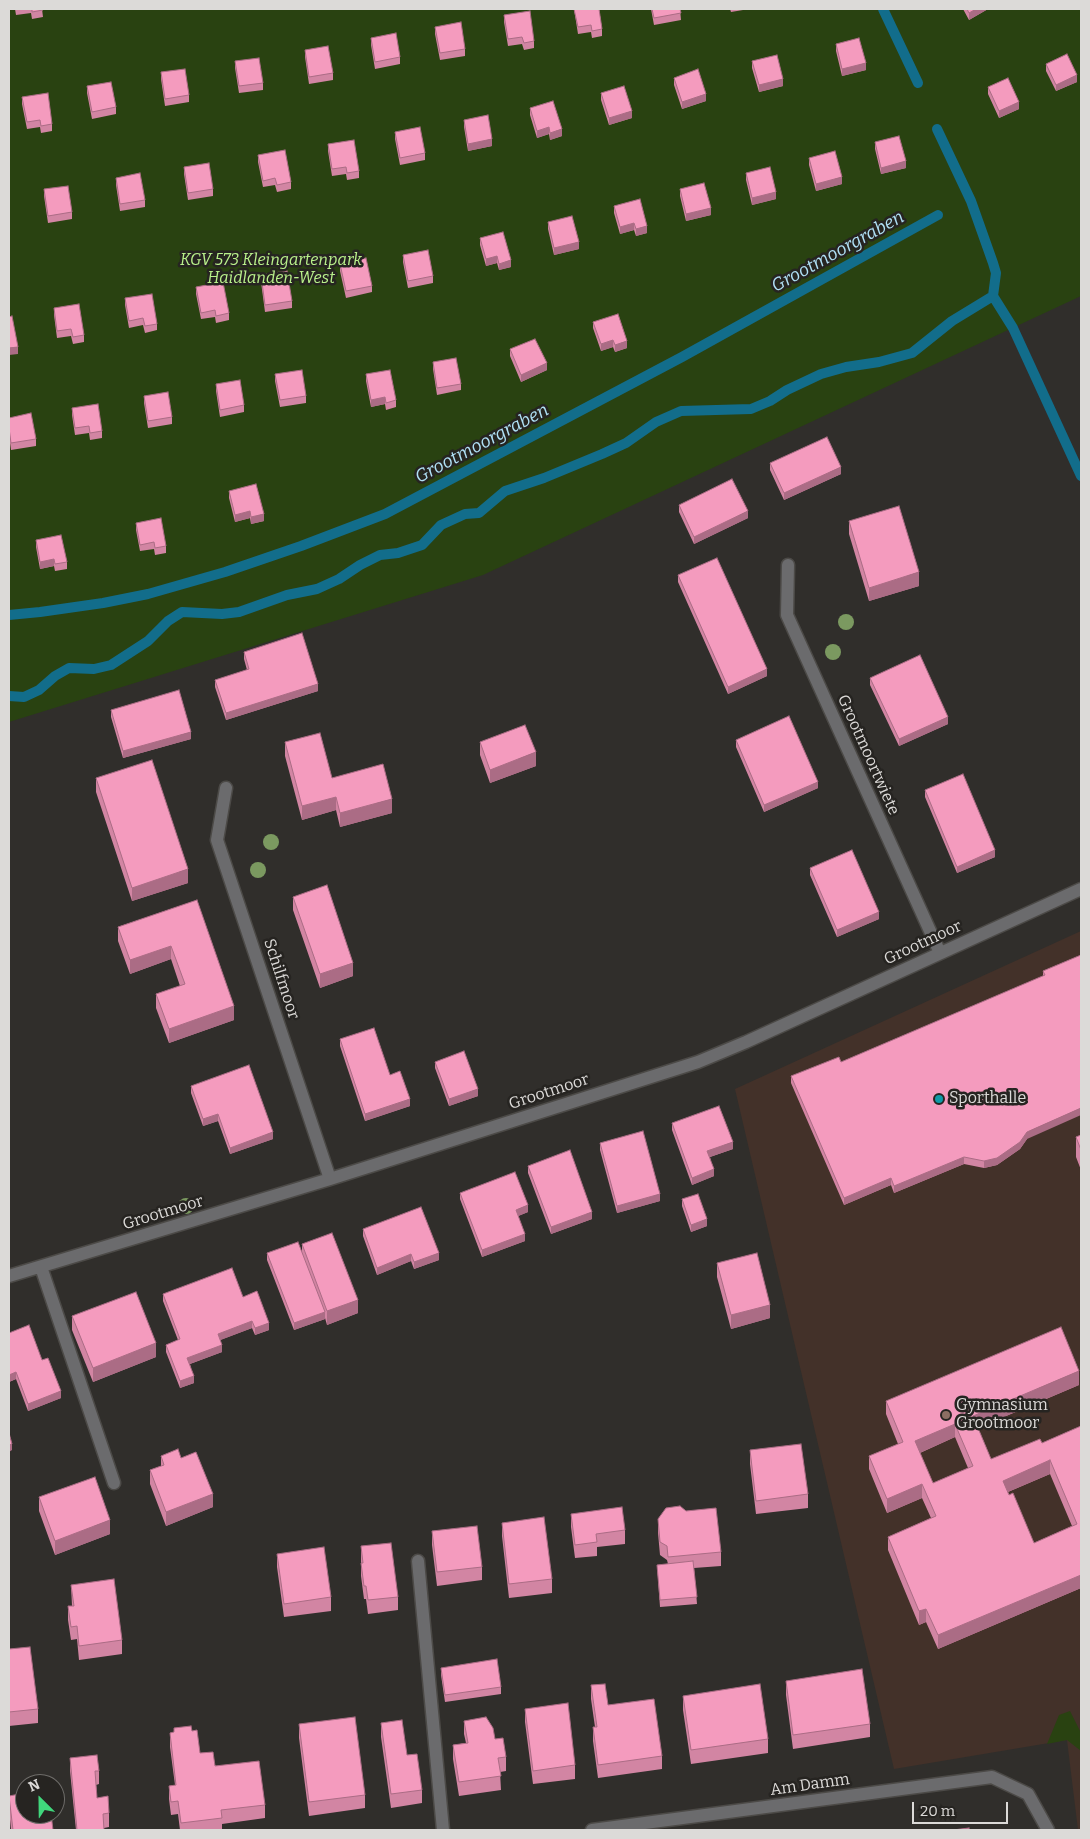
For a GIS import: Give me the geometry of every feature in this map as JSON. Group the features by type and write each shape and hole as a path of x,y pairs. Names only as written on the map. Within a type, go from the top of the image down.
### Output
{"street":[{"name":"Grootmoortwiete","path":"788,566 787,615 940,953"},
{"name":"Schilfmoor","path":"226,788 217,840 330,1179"},
{"name":"Grootmoor","path":"9,1276 330,1179 698,1062 746,1042 1081,889"},
{"path":"41,1267 114,1483"},
{"path":"418,1561 443,1830"},
{"name":"Am Damm","path":"592,1830 992,1777 1028,1794 1048,1830"}],"shaded area":[{"name":"Gymnasium Grootmoor","path":"1081,931 1081,1830 1078,1830 1067,1740 894,1769 735,1089"}],"green space":[{"name":"KGV 573 Kleingartenpark Haidlanden-West","path":"9,9 1081,9 1081,296 483,575 9,722"},
{"path":"1070,1711 1081,1733 1081,1751 1067,1740 1047,1744 1059,1715"}],"building":[{"path":"32,9 42,9 43,10 32,12"},
{"path":"574,9 599,9 602,29 592,31 591,25 578,27"},
{"path":"652,9 680,9 681,13 654,18"},
{"path":"967,9 976,9 969,13"},
{"path":"530,11 534,41 524,43 522,37 508,39 504,15"},
{"path":"461,22 465,49 440,53 435,27"},
{"path":"396,33 400,57 375,62 371,38"},
{"path":"859,38 866,63 842,69 836,44"},
{"path":"328,46 333,73 309,77 305,50"},
{"path":"1067,54 1077,75 1056,85 1046,64"},
{"path":"777,55 783,79 759,85 752,61"},
{"path":"259,58 263,83 239,86 235,61"},
{"path":"185,69 189,95 165,99 161,72"},
{"path":"698,69 706,94 682,102 674,78"},
{"path":"1008,78 1019,102 999,111 988,87"},
{"path":"111,82 116,107 92,112 87,86"},
{"path":"624,86 632,111 609,118 601,93"},
{"path":"48,93 52,124 41,126 40,120 27,122 22,97"},
{"path":"553,101 562,129 550,133 549,127 537,131 530,108"},
{"path":"488,115 492,139 468,144 464,120"},
{"path":"420,127 425,153 400,158 395,132"},
{"path":"899,136 906,161 881,168 875,142"},
{"path":"354,140 359,171 347,173 346,167 332,169 328,144"},
{"path":"285,150 291,182 277,185 275,178 263,181 258,155"},
{"path":"835,151 842,177 816,184 809,158"},
{"path":"209,163 213,189 188,193 184,167"},
{"path":"770,167 776,192 752,198 746,173"},
{"path":"140,173 145,200 120,204 116,178"},
{"path":"704,183 711,208 686,214 680,189"},
{"path":"68,186 72,212 48,216 44,189"},
{"path":"640,199 647,226 636,229 634,223 620,227 614,206"},
{"path":"572,216 579,242 554,248 548,222"},
{"path":"503,232 511,260 499,264 497,256 486,259 480,238"},
{"path":"428,250 433,276 408,281 403,255"},
{"path":"366,258 372,286 346,291 340,264"},
{"path":"287,271 292,301 265,305 261,275"},
{"path":"223,282 229,313 216,316 215,310 201,313 196,287"},
{"path":"152,294 157,324 145,326 143,318 129,321 125,298"},
{"path":"79,304 84,335 73,337 71,329 57,331 54,308"},
{"path":"618,314 627,341 615,345 613,340 601,344 593,322"},
{"path":"12,316 18,347 9,348 9,317"},
{"path":"535,339 547,363 521,375 510,349"},
{"path":"456,358 461,384 437,388 433,362"},
{"path":"302,370 306,396 280,400 275,374"},
{"path":"390,370 396,400 386,403 385,397 371,400 366,374"},
{"path":"240,380 244,405 220,410 216,384"},
{"path":"168,392 172,417 148,421 144,396"},
{"path":"98,404 102,431 90,433 89,426 75,428 72,408"},
{"path":"31,413 36,439 11,443 9,418"},
{"path":"827,437 841,467 784,493 770,463"},
{"path":"732,479 748,511 694,537 679,505"},
{"path":"256,484 264,514 251,517 250,511 235,515 229,491"},
{"path":"899,506 919,572 869,588 849,521"},
{"path":"161,518 166,546 155,548 154,542 140,545 136,523"},
{"path":"61,535 67,562 55,564 54,559 40,562 36,540"},
{"path":"717,558 767,669 728,687 678,575"},
{"path":"302,633 318,684 226,713 215,680 249,669 244,652"},
{"path":"920,655 948,717 899,739 870,678"},
{"path":"179,690 191,732 123,751 111,710"},
{"path":"789,716 818,782 764,805 736,740"},
{"path":"525,725 536,752 490,770 480,742"},
{"path":"320,733 332,778 383,764 392,799 340,813 336,797 302,806 285,742"},
{"path":"152,760 188,869 132,888 96,778"},
{"path":"963,774 995,850 957,867 925,790"},
{"path":"852,850 879,912 837,930 810,868"},
{"path":"327,885 353,963 320,974 293,897"},
{"path":"197,900 234,1006 169,1029 156,994 185,984 171,946 130,960 118,927"},
{"name":"Sporthalle","path":"1081,955 1081,1108 1027,1132 1020,1142 997,1158 984,1161 964,1157 894,1186 891,1178 844,1198 791,1076 839,1057 841,1062 1045,975 1043,971"},
{"path":"374,1028 390,1075 400,1071 410,1099 365,1114 340,1039"},
{"path":"464,1051 478,1089 449,1099 435,1062"},
{"path":"249,1065 273,1132 230,1148 218,1114 203,1119 191,1086"},
{"path":"719,1106 733,1142 707,1151 714,1169 692,1178 672,1123"},
{"path":"643,1131 660,1194 617,1206 600,1143"},
{"path":"1081,1135 1081,1150 1076,1137"},
{"path":"570,1150 592,1212 551,1227 528,1166"},
{"path":"515,1172 528,1205 516,1210 525,1234 482,1250 460,1193"},
{"path":"698,1194 707,1219 691,1225 682,1199"},
{"path":"421,1207 439,1253 414,1262 411,1254 377,1268 363,1229"},
{"path":"332,1233 358,1300 327,1311 302,1244"},
{"path":"298,1242 325,1312 294,1323 267,1253"},
{"path":"757,1253 770,1305 731,1315 717,1263"},
{"path":"232,1268 243,1297 257,1291 269,1323 255,1328 252,1321 218,1334 222,1345 187,1358 194,1376 180,1381 166,1345 180,1339 163,1294"},
{"path":"136,1292 156,1343 93,1368 72,1316"},
{"path":"29,1325 42,1360 48,1358 61,1391 28,1404 16,1372 9,1375 9,1333"},
{"path":"1061,1327 1079,1371 973,1416 991,1459 1040,1439 1042,1443 1081,1426 1081,1575 938,1635 926,1609 919,1611 888,1537 936,1516 922,1484 887,1499 869,1456 903,1442 886,1401","holes":["955,1424 973,1466 933,1483 915,1441","1050,1460 1077,1524 1034,1543 1013,1493 1009,1495 1003,1481"]},
{"path":"9,1433 12,1444 9,1445"},
{"path":"801,1444 808,1494 756,1501 750,1450"},
{"path":"178,1449 181,1458 196,1452 213,1494 166,1512 150,1470 164,1465 161,1456"},
{"path":"95,1477 110,1520 55,1541 39,1497"},
{"path":"680,1506 686,1511 716,1508 721,1552 668,1557 667,1546 660,1542 658,1519 666,1508"},
{"path":"622,1507 625,1530 596,1534 597,1542 575,1545 571,1514"},
{"path":"544,1517 552,1579 509,1584 502,1523"},
{"path":"477,1526 482,1567 437,1572 432,1531"},
{"path":"391,1543 398,1597 368,1600 361,1563 363,1563 361,1546"},
{"path":"324,1547 331,1597 284,1604 277,1554"},
{"path":"693,1561 697,1597 660,1600 657,1565"},
{"path":"114,1579 122,1640 79,1646 77,1626 71,1627 68,1606 74,1606 71,1585"},
{"path":"30,1647 38,1709 9,1712 9,1649"},
{"path":"497,1659 501,1687 445,1695 441,1668"},
{"path":"862,1669 870,1724 793,1735 786,1681"},
{"path":"605,1684 608,1705 654,1699 662,1756 598,1765 593,1727 597,1727 591,1685"},
{"path":"760,1684 768,1739 691,1750 683,1696"},
{"path":"568,1703 575,1765 533,1771 525,1709"},
{"path":"355,1717 365,1795 309,1802 299,1724"},
{"path":"486,1717 493,1728 495,1739 503,1738 506,1757 498,1758 501,1776 459,1782 453,1745 468,1743 464,1721"},
{"path":"402,1720 407,1755 417,1754 422,1790 391,1794 381,1723"},
{"path":"191,1726 192,1731 197,1730 200,1753 213,1752 215,1766 259,1761 265,1805 221,1810 222,1818 181,1823 178,1801 171,1802 169,1786 176,1785 170,1733 174,1732 174,1728"},
{"path":"97,1755 99,1771 95,1771 97,1798 108,1796 109,1813 103,1814 104,1830 77,1830 70,1758"},
{"path":"15,1795 15,1824 52,1824 53,1830 13,1830 9,1796"},
{"path":"969,1828 969,1830 953,1830"}],"waterway":[{"path":"883,9 918,83"},
{"path":"937,129 971,201 993,263 996,273 993,296 1013,328 1081,476"},
{"name":"Grootmoorgraben","path":"9,615 103,603 148,594 225,572 385,514 682,357 938,215"},
{"path":"9,696 24,697 39,690 55,676 69,668 94,669 111,665 148,641 168,621 182,612 222,614 239,612 287,595 317,589 339,579 380,555 398,553 422,545 441,525 465,514 479,513 505,491 544,478 602,454 626,443 656,422 681,411 751,409 821,374 912,353 952,321 993,296"}],"place":[{"name":"Sporthalle","path":"939,1099"},
{"name":"Gymnasium Grootmoor","path":"946,1415"}]}
